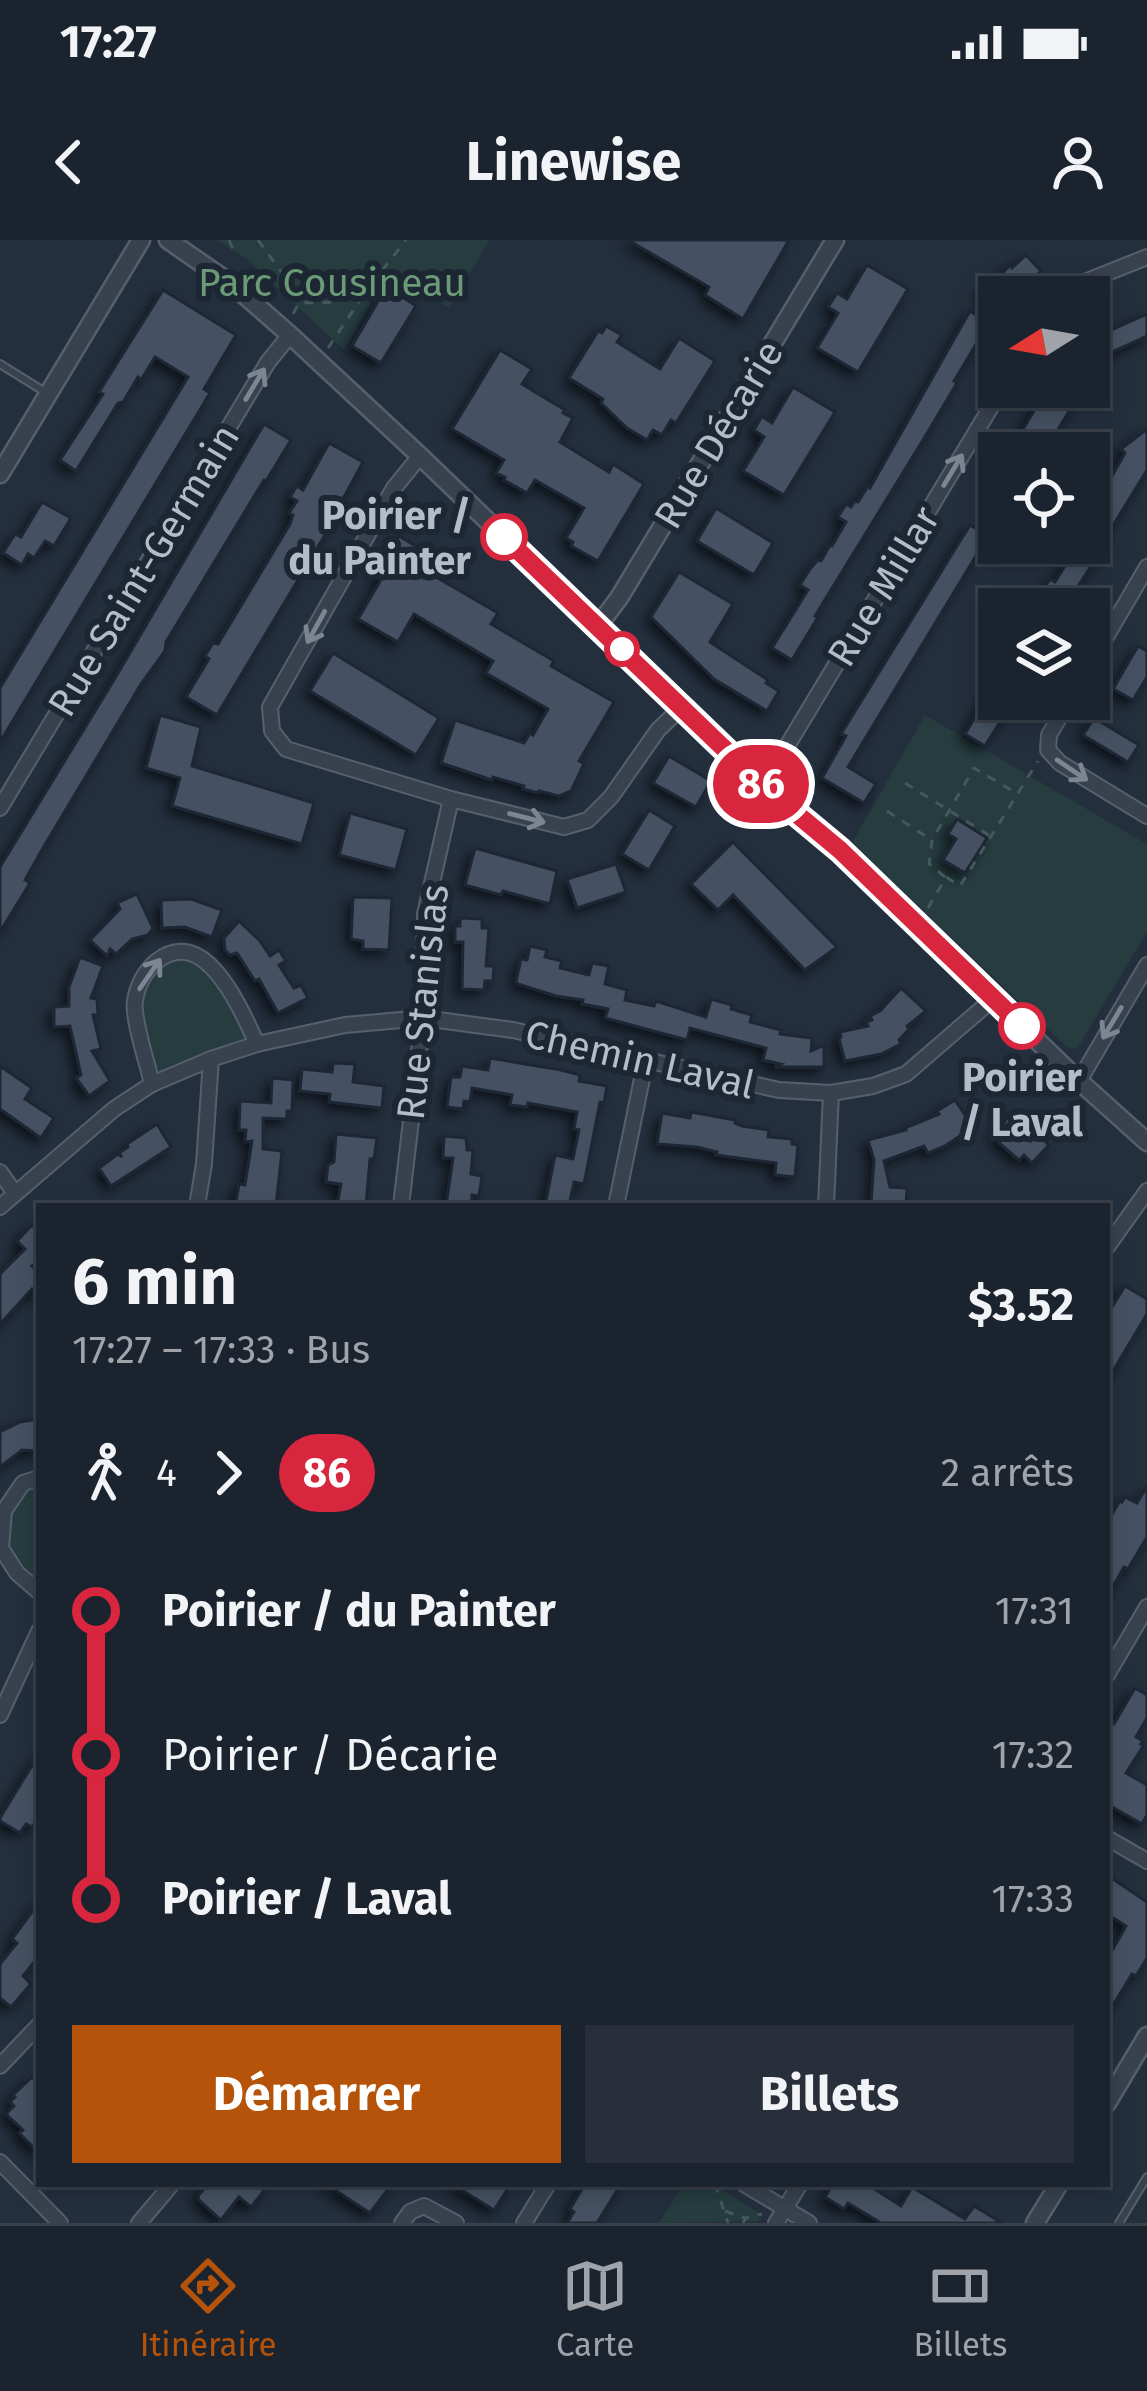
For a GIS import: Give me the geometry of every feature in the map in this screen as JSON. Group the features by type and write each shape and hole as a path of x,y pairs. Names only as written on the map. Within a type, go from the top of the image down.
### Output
{"street":[{"path":"0,474 141,240"},
{"path":"168,240 233,284 290,335 763,786 840,850 1147,1142"},
{"name":"Rue Décarie","path":"598,626 835,240"},
{"path":"1099,276 1147,257"},
{"name":"Rue Saint-Germain","path":"0,808 268,362 290,335"},
{"name":"Rue Millar","path":"763,786 990,408"},
{"path":"420,456 394,488 270,707 272,731 286,749 564,827 588,820 658,730 682,707"},
{"path":"1110,630 1147,567"},
{"path":"1058,720 1049,735 1048,750 1060,763 1147,816"},
{"name":"Rue Stanislas","path":"401,1203 423,1018 425,914 451,799"},
{"path":"152,1084 134,1005 143,976 161,958 182,953 204,959 232,990 257,1044"},
{"path":"1079,1081 1147,965"},
{"name":"Chemin Laval","path":"0,1207 114,1109 152,1084 257,1044 345,1025 423,1018 513,1030 779,1090 831,1093 906,1074 994,998"},
{"path":"198,1203 211,1059"},
{"path":"617,1203 646,1059"},
{"path":"826,1203 831,1093"},
{"path":"0,1172 14,1192"},
{"path":"1110,1243 1147,1191"},
{"path":"36,1479 23,1483 4,1511 1,1547 17,1573 36,1589"},
{"path":"1110,1670 1147,1607"},
{"path":"0,1715 36,1637"},
{"path":"1110,1840 1147,1861"},
{"path":"0,2066 36,2028"},
{"path":"1110,2098 1147,2036"},
{"path":"0,2162 60,2223"},
{"path":"140,2223 170,2187"},
{"path":"524,2223 546,2187"},
{"path":"749,2187 809,2223"},
{"path":"776,2223 798,2187"},
{"path":"1035,2223 1057,2187"},
{"path":"402,2223 410,2212 424,2206 456,2223"}],"lane":[{"path":"0,364 48,394"},
{"path":"1119,2223 1147,2176"}],"path":[{"path":"229,240 236,256"},
{"path":"258,240 303,302"},
{"path":"333,342 406,240"},
{"path":"295,307 303,302 339,302 367,290"},
{"path":"1017,794 974,768 932,840 929,864 960,886 1048,750"},
{"path":"905,784 991,836"},
{"path":"887,811 932,840"},
{"path":"917,925 946,878"},
{"path":"717,2187 728,2223"},
{"path":"722,2209 746,2218"}],"green space":[{"name":"Parc Cousineau","path":"216,240 490,240 449,307 386,276 344,350 248,260"},
{"path":"925,715 1147,844 1147,932 1077,1049 1067,1047 852,843"},
{"path":"161,958 204,959 257,1044 152,1084 134,1005"},
{"path":"36,1479 36,1589 1,1548 6,1515 14,1496"},
{"path":"682,2187 717,2187 759,2213 759,2221 659,2223"}],"building":[{"path":"628,240 789,240 743,319 705,295 709,287"},
{"path":"1026,255 1041,271 1035,276 1000,276 1010,265 1012,268"},
{"path":"867,265 908,289 858,372 817,348 838,313 828,307 837,293 847,299"},
{"path":"387,286 416,306 381,363 352,346"},
{"path":"163,290 236,335 204,389 210,393 0,742 0,688 188,377 155,357 118,403 76,471 60,460"},
{"path":"970,311 978,316 978,341 957,383 792,660 772,648 808,590 800,585 846,522 838,517 846,504 851,507 870,488"},
{"path":"1147,314 1147,336 1110,353 1110,331"},
{"path":"606,326 622,335 617,342 660,369 679,338 715,361 676,423 671,420 662,435 653,430 647,440 627,428 601,403 603,399 569,378 598,331 602,333"},
{"path":"500,350 532,369 522,384 573,418 560,442 609,472 613,464 644,484 598,561 566,538 584,508 535,480 527,493 504,480 496,473 504,460 452,429"},
{"path":"793,387 835,412 784,495 743,471 764,437 754,430 762,416 772,423"},
{"path":"1036,408 1071,408 1056,432 1021,432"},
{"path":"264,424 291,440 43,848 25,880 30,883 0,932 0,867"},
{"path":"1147,429 1147,470 1110,530 1110,479 1125,453 1121,449"},
{"path":"329,443 363,462 340,510 217,715 186,697 209,659 205,656 213,643 218,644 290,524 293,515 289,513 297,501 290,497 297,486 303,490"},
{"path":"42,502 71,518 54,546 45,541 34,558 28,554 22,565 3,553 15,534 21,537"},
{"path":"716,508 773,543 754,575 697,541"},
{"path":"970,525 978,530 978,552 848,767 876,784 864,803 822,778 846,736 841,734"},
{"path":"399,536 444,563 436,577 498,613 491,624 614,702 579,761 584,764 571,791 559,796 538,793 441,763 455,720 524,743 548,709 486,673 493,661 414,614 398,642 358,619"},
{"path":"1066,564 1093,564 1077,588 1044,588 1050,579 1055,582"},
{"path":"679,572 733,604 710,642 779,691 767,711 714,679 651,617"},
{"path":"1138,646 1147,651 1147,677 1133,700 1113,689"},
{"path":"333,653 439,718 416,755 310,691"},
{"path":"978,712 978,720 1001,720 985,746 965,734"},
{"path":"160,715 201,727 192,766 314,803 302,844 172,806 180,778 146,768"},
{"path":"1097,720 1139,745 1128,762 1083,735"},
{"path":"669,756 711,781 696,807 653,783"},
{"path":"649,810 675,826 649,870 622,854"},
{"path":"350,813 407,829 396,870 339,855"},
{"path":"957,819 987,838 965,873 943,860 956,839 948,834"},
{"path":"733,842 837,947 805,970 733,895 718,910 691,884"},
{"path":"475,848 557,871 550,904 465,885"},
{"path":"616,864 626,892 577,908 567,879"},
{"path":"137,894 153,928 116,954 110,949 107,956 90,940 120,909 117,903"},
{"path":"353,897 392,898 389,950 363,949 363,941 351,939"},
{"path":"191,899 222,910 212,937 185,927 162,928 161,900"},
{"path":"460,918 482,919 482,928 489,928 486,966 494,966 493,981 485,981 484,990 462,989 463,942 455,942"},
{"path":"239,921 270,956 279,950 286,961 279,965 294,988 301,985 308,998 278,1013 259,979 255,981 237,953 230,955 225,950 224,938"},
{"path":"530,946 562,961 560,968 589,975 592,963 609,966 605,984 627,990 625,1000 654,1006 656,1001 706,1017 711,999 732,1005 731,1009 752,1015 750,1022 781,1030 780,1034 812,1038 811,1051 824,1045 824,1067 775,1067 781,1064 763,1060 766,1048 690,1028 687,1040 605,1018 608,1009 582,1004 583,1000 518,984 521,959 527,960"},
{"path":"80,957 103,966 91,998 97,999 98,1015 93,1015 101,1049 92,1051 110,1081 89,1096 76,1078 81,1075 70,1026 54,1027 54,1007 69,1006 69,987"},
{"path":"901,988 926,1011 907,1026 901,1044 881,1054 845,1061 840,1032 868,1026 870,1016"},
{"path":"490,1058 561,1070 580,1075 579,1081 607,1086 584,1184 574,1182 570,1203 546,1203 555,1155 573,1159 577,1112 528,1103 527,1107 510,1105 512,1095 472,1088 470,1102 464,1101 463,1109 447,1107 451,1077 460,1077 462,1066 488,1070"},
{"path":"333,1063 355,1064 353,1082 384,1086 382,1108 329,1102 330,1094 300,1091 302,1069 332,1072"},
{"path":"0,1066 32,1088 25,1099 54,1118 41,1138 0,1109"},
{"path":"272,1078 293,1080 292,1111 287,1111 287,1119 263,1118 263,1149 282,1151 276,1203 236,1202 239,1184 245,1185 252,1141 245,1142 246,1130 239,1130 240,1101 271,1103"},
{"path":"955,1100 973,1127 928,1153 924,1146 884,1161 890,1187 907,1188 906,1203 871,1203 874,1160 868,1140 906,1130 939,1114"},
{"path":"691,1112 769,1130 768,1137 792,1139 798,1145 795,1177 775,1175 776,1163 657,1144 662,1113 690,1118"},
{"path":"1013,1112 1049,1145 1032,1163 1024,1155 1019,1160 993,1133"},
{"path":"157,1124 171,1147 111,1186 99,1168 118,1154 122,1157 119,1153 127,1144"},
{"path":"336,1134 377,1138 366,1203 338,1203 341,1184 326,1182 328,1165 334,1162"},
{"path":"444,1136 466,1138 467,1150 473,1150 471,1174 482,1176 479,1196 472,1195 471,1203 446,1203 453,1158 443,1158"},
{"path":"32,1225 36,1228 36,1264 32,1266 36,1293 32,1289 0,1324 0,1274 25,1249 17,1241"},
{"path":"1125,1286 1147,1299 1147,1314 1110,1376 1110,1310"},
{"path":"36,1419 36,1451 22,1450 0,1467 0,1432"},
{"path":"1147,1486 1147,1537 1110,1592 1110,1517 1125,1497 1137,1503"},
{"path":"1135,1688 1147,1695 1147,1718 1136,1737 1144,1745 1126,1773 1147,1785 1147,1815 1142,1824 1110,1806 1110,1722 1114,1724"},
{"path":"36,1759 36,1821 20,1833 0,1818"},
{"path":"1110,1877 1147,1902 1147,1958 1110,2010 1110,1948 1126,1926 1110,1916"},
{"path":"36,1906 36,1960 23,1976 31,1984 11,2007 0,1998 0,1964 17,1943 12,1939"},
{"path":"32,2077 36,2081 36,2150 6,2114 14,2106 10,2102"},
{"path":"206,2187 259,2187 264,2191 251,2207 239,2197 221,2220 198,2196"},
{"path":"331,2187 390,2187 370,2213"},
{"path":"457,2187 509,2187 494,2210"},
{"path":"583,2187 619,2187 597,2223 567,2223 574,2212 570,2209"},
{"path":"831,2187 872,2187 901,2206 912,2187 965,2219 974,2206 1002,2223 881,2223 848,2203 844,2209 825,2197"}],"bus line":[{"name":"86","path":"504,537 1022,1026"}],"place":[{"name":"Poirier / du Painter","path":"504,537"},
{"name":"Poirier / Laval","path":"1022,1026"}]}
